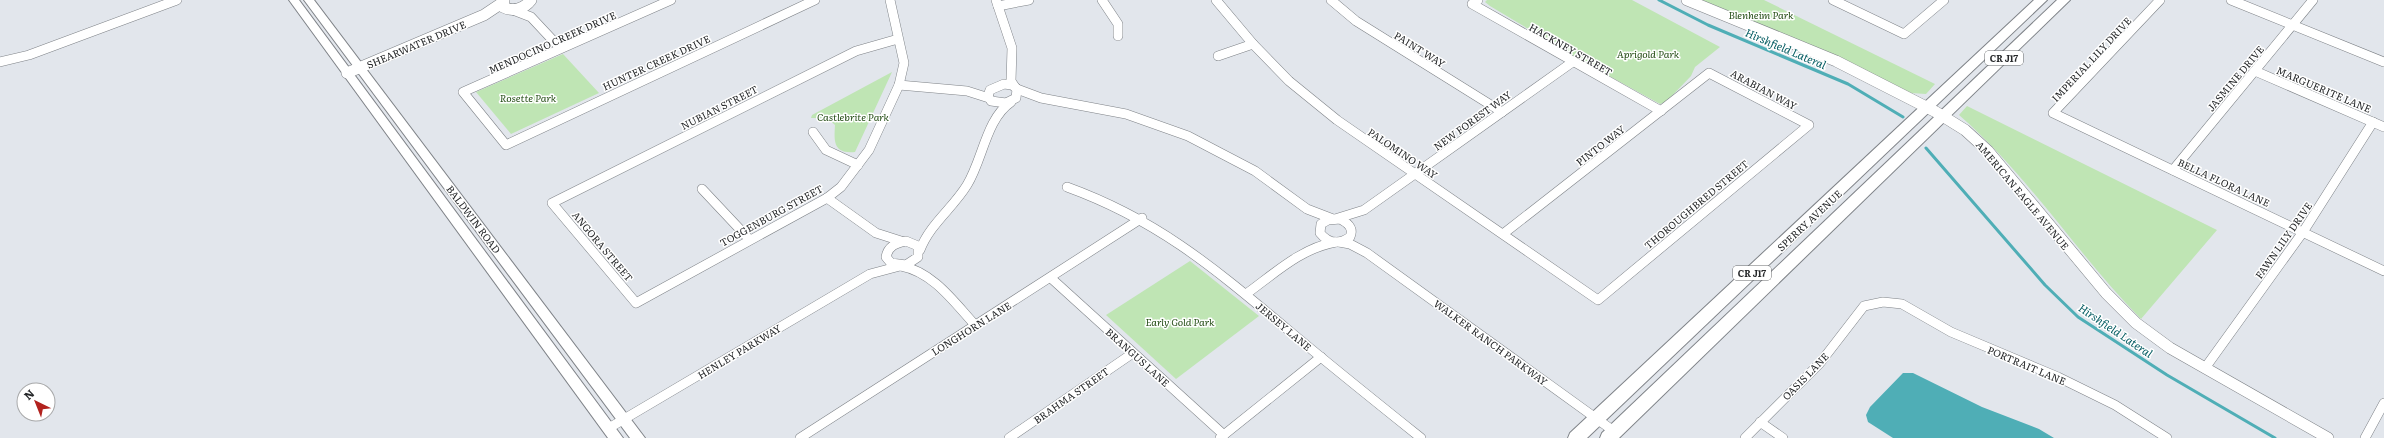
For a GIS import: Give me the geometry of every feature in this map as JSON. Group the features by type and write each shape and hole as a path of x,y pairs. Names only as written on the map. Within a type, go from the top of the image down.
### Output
{"main road":[{"name":"BALDWIN ROAD","path":"294,0 612,433"},
{"name":"BALDWIN ROAD","path":"309,0 638,438"},
{"name":"SPERRY AVENUE","path":"1576,438 2041,0"},
{"name":"SPERRY AVENUE","path":"1612,435 2064,0"}],"street":[{"path":"0,62 29,55 177,0"},
{"name":"MENDOCINO CREEK DRIVE","path":"463,92 671,0"},
{"name":"HUNTER CREEK DRIVE","path":"463,92 506,144 815,0"},
{"name":"TOGGENBURG STREET","path":"636,303 749,239 827,198 841,187 869,150 899,84 904,63 890,0"},
{"path":"901,266 915,260 931,230 956,202 968,184 995,117 1002,108 1018,95 1016,88 1012,83 1012,48 997,3 1029,0"},
{"path":"1102,0 1118,24 1118,36"},
{"name":"PALOMINO WAY","path":"1216,0 1253,44 1289,81 1321,108 1598,300"},
{"name":"PAINT WAY","path":"1331,0 1356,21 1502,112"},
{"name":"AMERICAN EAGLE AVENUE","path":"1687,0 1836,61 1944,116 1973,136 1988,151 2125,313 2158,340 2328,438"},
{"path":"1833,0 1904,34 1944,0"},
{"name":"IMPERIAL LILY DRIVE","path":"2053,113 2160,0"},
{"path":"2231,0 2384,62"},
{"name":"JASMINE DRIVE","path":"2173,170 2313,0"},
{"path":"530,1 528,9 531,17"},
{"name":"SHEARWATER DRIVE","path":"347,73 484,15 506,4 530,1"},
{"name":"HACKNEY STREET","path":"1475,2 1661,111"},
{"path":"506,4 531,17 560,48"},
{"name":"NUBIAN STREET","path":"552,203 856,51 898,39"},
{"path":"1218,56 1253,44"},
{"name":"NEW FOREST WAY","path":"1334,219 1346,217 1364,210 1574,61"},
{"path":"995,117 995,107 990,100 988,93 1004,80 1011,69"},
{"name":"MARGUERITE LANE","path":"2255,71 2384,126"},
{"name":"PINTO WAY","path":"1503,234 1709,73"},
{"name":"ARABIAN WAY","path":"1709,73 1809,125"},
{"path":"899,84 967,91 1004,84 1041,98"},
{"path":"967,91 998,104 1021,98 1041,98 1110,110 1188,136 1249,168 1307,209 1318,222 1324,238 1337,242"},
{"name":"BELLA FLORA LANE","path":"2053,113 2384,271"},
{"name":"FAWN LILY DRIVE","path":"2205,368 2304,232 2373,122"},
{"name":"THOROUGHBRED STREET","path":"1598,300 1809,125"},
{"path":"812,132 819,146 836,156 858,165"},
{"path":"702,188 749,239"},
{"name":"JERSEY LANE","path":"1067,188 1096,196 1142,218 1187,247 1421,438"},
{"path":"827,198 876,233 890,239 915,244 920,252 920,262 927,276"},
{"name":"ANGORA STREET","path":"552,203 636,303"},
{"path":"1246,294 1306,251 1324,244 1337,242 1350,237 1352,230 1344,221 1307,209"},
{"name":"NEW FOREST WAY","path":"1352,230 1354,222 1364,210"},
{"name":"LONGHORN LANE","path":"800,438 975,325 1052,279 1142,218"},
{"path":"1306,251 1317,237 1324,222 1334,219"},
{"path":"887,252 892,246 931,230"},
{"name":"WALKER RANCH PARKWAY","path":"1352,230 1355,240 1367,253"},
{"path":"876,233 885,245 888,260 901,266 912,267 927,276 975,325"},
{"name":"WALKER RANCH PARKWAY","path":"1337,242 1352,245 1367,253 1596,419 1612,435"},
{"name":"HENLEY PARKWAY","path":"612,433 624,419 870,274 882,262 887,252"},
{"name":"HENLEY PARKWAY","path":"870,274 901,266"},
{"name":"BRANGUS LANE","path":"1052,279 1222,436"},
{"name":"OASIS LANE","path":"1745,438 1820,363 1864,306 1883,302"},
{"name":"PORTRAIT LANE","path":"1883,302 1902,304 1951,332 2058,377 2115,405 2167,438"},
{"name":"BRAHMA STREET","path":"1009,438 1133,353"},
{"path":"1222,436 1321,357"},
{"path":"2365,438 2384,403"},
{"path":"1760,422 1783,438"}],"green space":[{"name":"Aprigold Park","path":"1487,0 1632,0 1720,47 1695,67 1691,76 1666,102 1660,104 1580,60 1490,6 1485,2"},
{"name":"Blenheim Park","path":"1692,0 1764,0 1935,84 1926,94 1911,93"},
{"name":"Rosette Park","path":"563,54 599,93 511,134 476,92"},
{"name":"Castlebrite Park","path":"892,72 855,152 842,151 836,145 835,125 827,119 811,118 812,115"},
{"path":"1967,106 2217,230 2141,319 2095,268 2008,163 1959,115"},
{"name":"Early Gold Park","path":"1190,261 1259,316 1176,379 1106,315"}],"water":[{"path":"1903,373 1913,373 1982,407 2039,429 2054,438 1893,438 1868,422 1866,415 1870,407"}],"waterway":[{"name":"Hirshfield Lateral","path":"1659,0 1708,25 1848,84 1903,117"},
{"name":"Hirshfield Lateral","path":"1926,148 2045,285 2078,317 2167,375 2275,438"}]}
